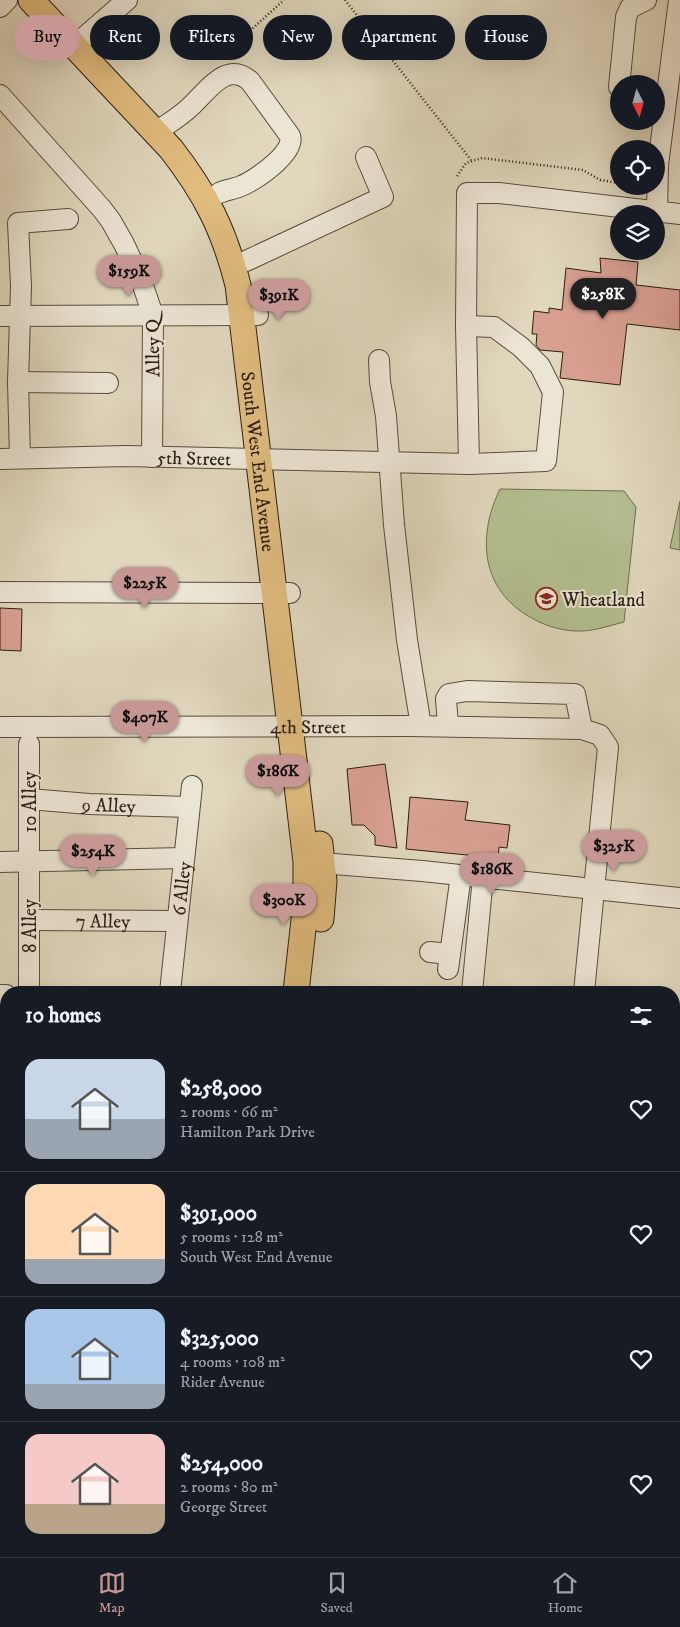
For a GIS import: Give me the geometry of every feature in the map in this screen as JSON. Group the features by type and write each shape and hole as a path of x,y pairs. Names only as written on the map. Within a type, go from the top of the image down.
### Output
{"main road":[{"name":"South West End Avenue","path":"31,0 49,15"},
{"name":"South West End Avenue","path":"52,0 62,15"},
{"name":"South West End Avenue","path":"80,41 162,128 219,224 230,254 238,285 250,315"},
{"name":"South West End Avenue","path":"162,128 187,144 219,193 231,217 246,261 266,459 314,863 323,903 315,986"},
{"name":"South West End Avenue","path":"297,986 306,902 314,863"}],"street":[{"path":"0,7 7,0"},
{"path":"80,41 127,0"},
{"path":"620,75 626,17 630,8 646,0"},
{"path":"650,0 678,2 665,83"},
{"path":"162,128 189,108 220,79 236,73 250,81 290,136 292,142 287,150 263,173 240,186 219,193"},
{"name":"Alley Q","path":"0,95 51,150 111,221 141,280 153,315 152,457"},
{"path":"656,205 660,130"},
{"path":"246,261 383,197 366,157"},
{"path":"469,464 462,185 499,192 610,205"},
{"path":"665,212 680,214"},
{"path":"20,458 18,382 21,286 18,223 68,219"},
{"path":"0,316 250,315"},
{"name":"5th Street","path":"0,459 152,457 469,464 546,461 553,392 540,366 521,347 494,327 466,326"},
{"path":"379,360 407,640 421,726"},
{"path":"18,382 108,383"},
{"path":"0,592 282,592"},
{"path":"448,726 446,699 449,694 467,691 575,694 582,729"},
{"name":"4th Street","path":"0,727 448,726 582,729 600,735 608,747 595,888"},
{"name":"10 Alley","path":"29,744 30,860"},
{"name":"6 Alley","path":"171,986 192,786"},
{"name":"9 Alley","path":"29,799 90,804 190,807"},
{"path":"0,862 184,858"},
{"name":"8 Alley","path":"29,986 30,860"},
{"path":"314,863 484,877 680,898"},
{"path":"430,952 449,961 461,875"},
{"path":"473,986 484,877"},
{"path":"585,986 595,888"},
{"name":"7 Alley","path":"29,920 177,921"}],"path":[{"path":"218,61 284,0"},
{"path":"345,0 471,160"},
{"path":"462,185 466,163 482,158 583,170 600,180 610,181"}],"green space":[{"path":"500,489 624,491 636,507 624,622 588,631 562,629 537,621 510,602 499,589 487,558 488,523"},
{"path":"680,501 680,550 670,548"}],"building":[{"path":"600,258 638,262 636,285 680,290 680,330 627,324 620,385 560,378 563,352 540,350 536,345 537,334 532,334 534,311 549,313 549,308 562,310 566,268 601,273"},
{"path":"0,608 22,609 21,651 0,650"},
{"path":"385,764 397,848 375,845 375,836 364,825 352,825 347,769"},
{"path":"410,797 468,802 465,820 510,825 507,848 499,847 498,858 406,849"}],"place":[{"name":"Wheatland","path":"546,599"}]}
